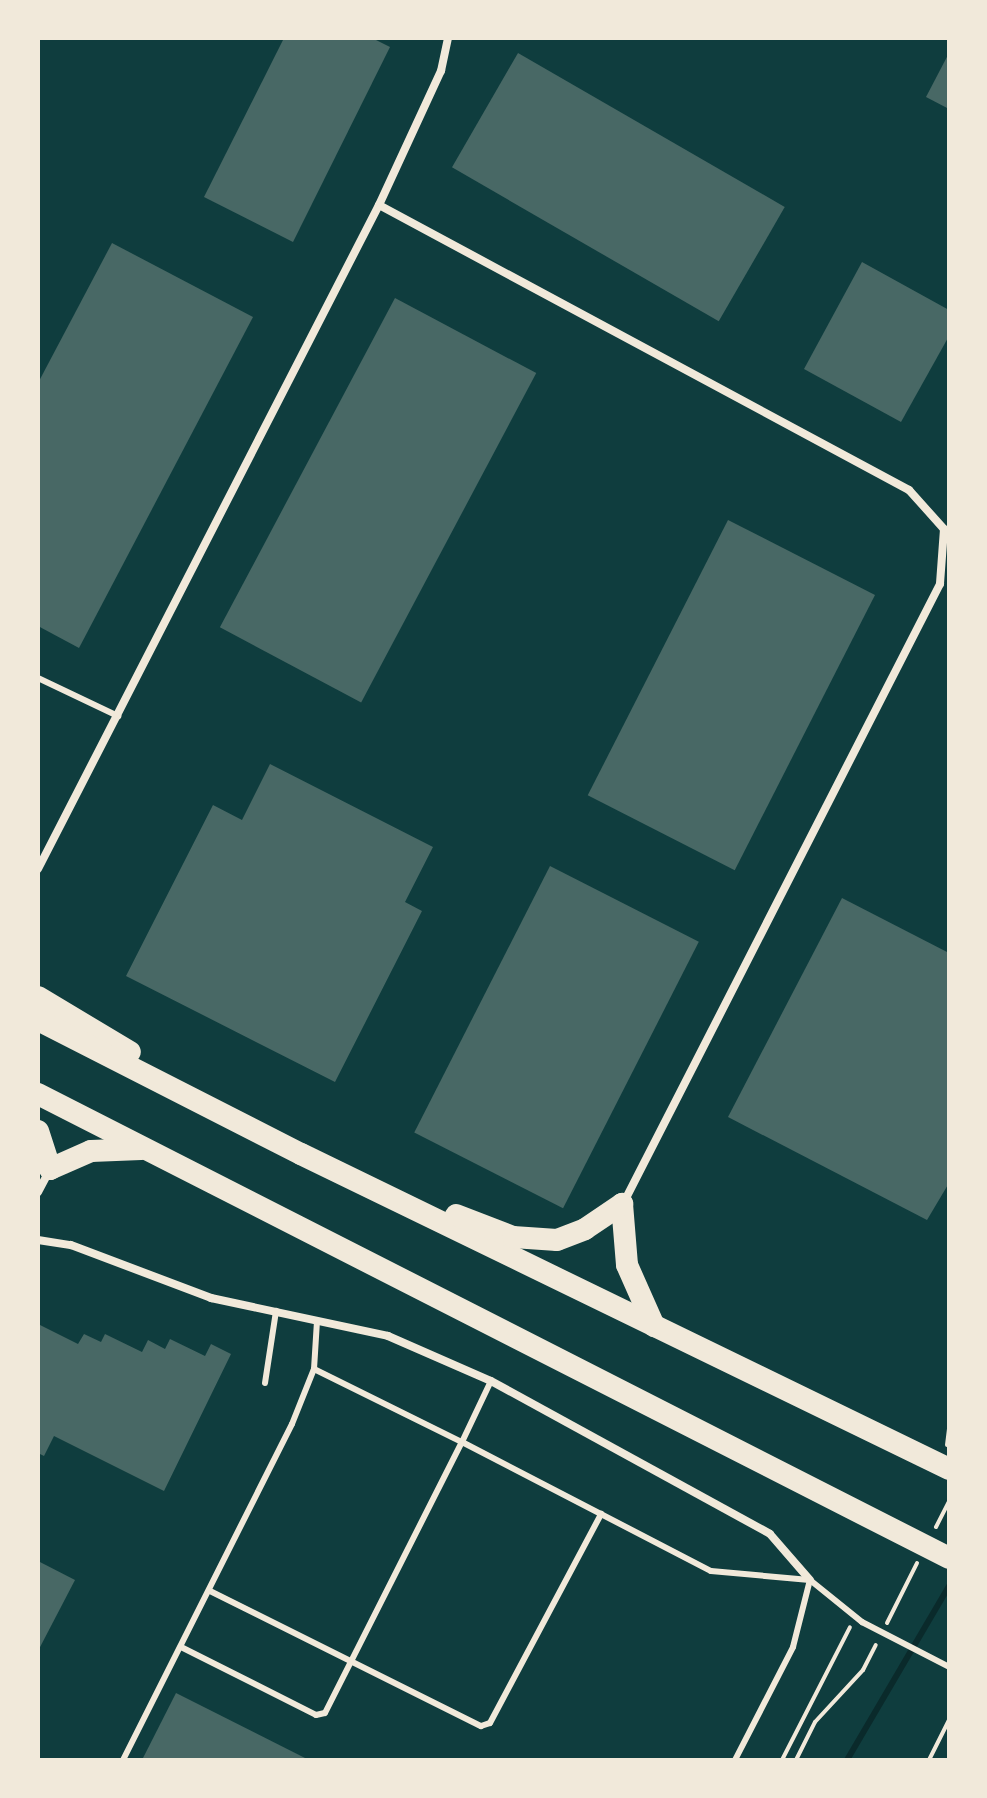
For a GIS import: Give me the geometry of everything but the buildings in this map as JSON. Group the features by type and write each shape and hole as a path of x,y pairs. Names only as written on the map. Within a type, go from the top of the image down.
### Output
{"highway":[{"path":"38,997 301,1154 513,1237 557,1240 585,1229 622,1204 627,1265 654,1326"},
{"path":"38,1020 301,1154 948,1468"},
{"path":"38,1094 949,1558"},
{"path":"38,1131 50,1169 91,1151 146,1149"}],"street":[{"path":"38,869 379,205 441,71 448,38"},
{"path":"379,205 909,490 944,529 940,584 622,1204"},
{"path":"38,1192 50,1169"},
{"path":"38,1240 71,1245 211,1298 388,1336 491,1381 770,1534 810,1580"}],"lane":[{"path":"38,678 118,716"},
{"path":"265,1383 276,1311"},
{"path":"123,1760 292,1424 314,1369 317,1321"},
{"path":"314,1369 711,1571 810,1580 859,1620 949,1667"},
{"path":"181,1647 316,1715 325,1713 491,1381"},
{"path":"210,1591 481,1726 490,1723 601,1514"},
{"path":"735,1760 793,1647 810,1580"}],"path":[{"path":"782,1760 859,1620"},
{"path":"929,1760 949,1720"}],"waterway":[{"path":"847,1760 949,1586"}]}
